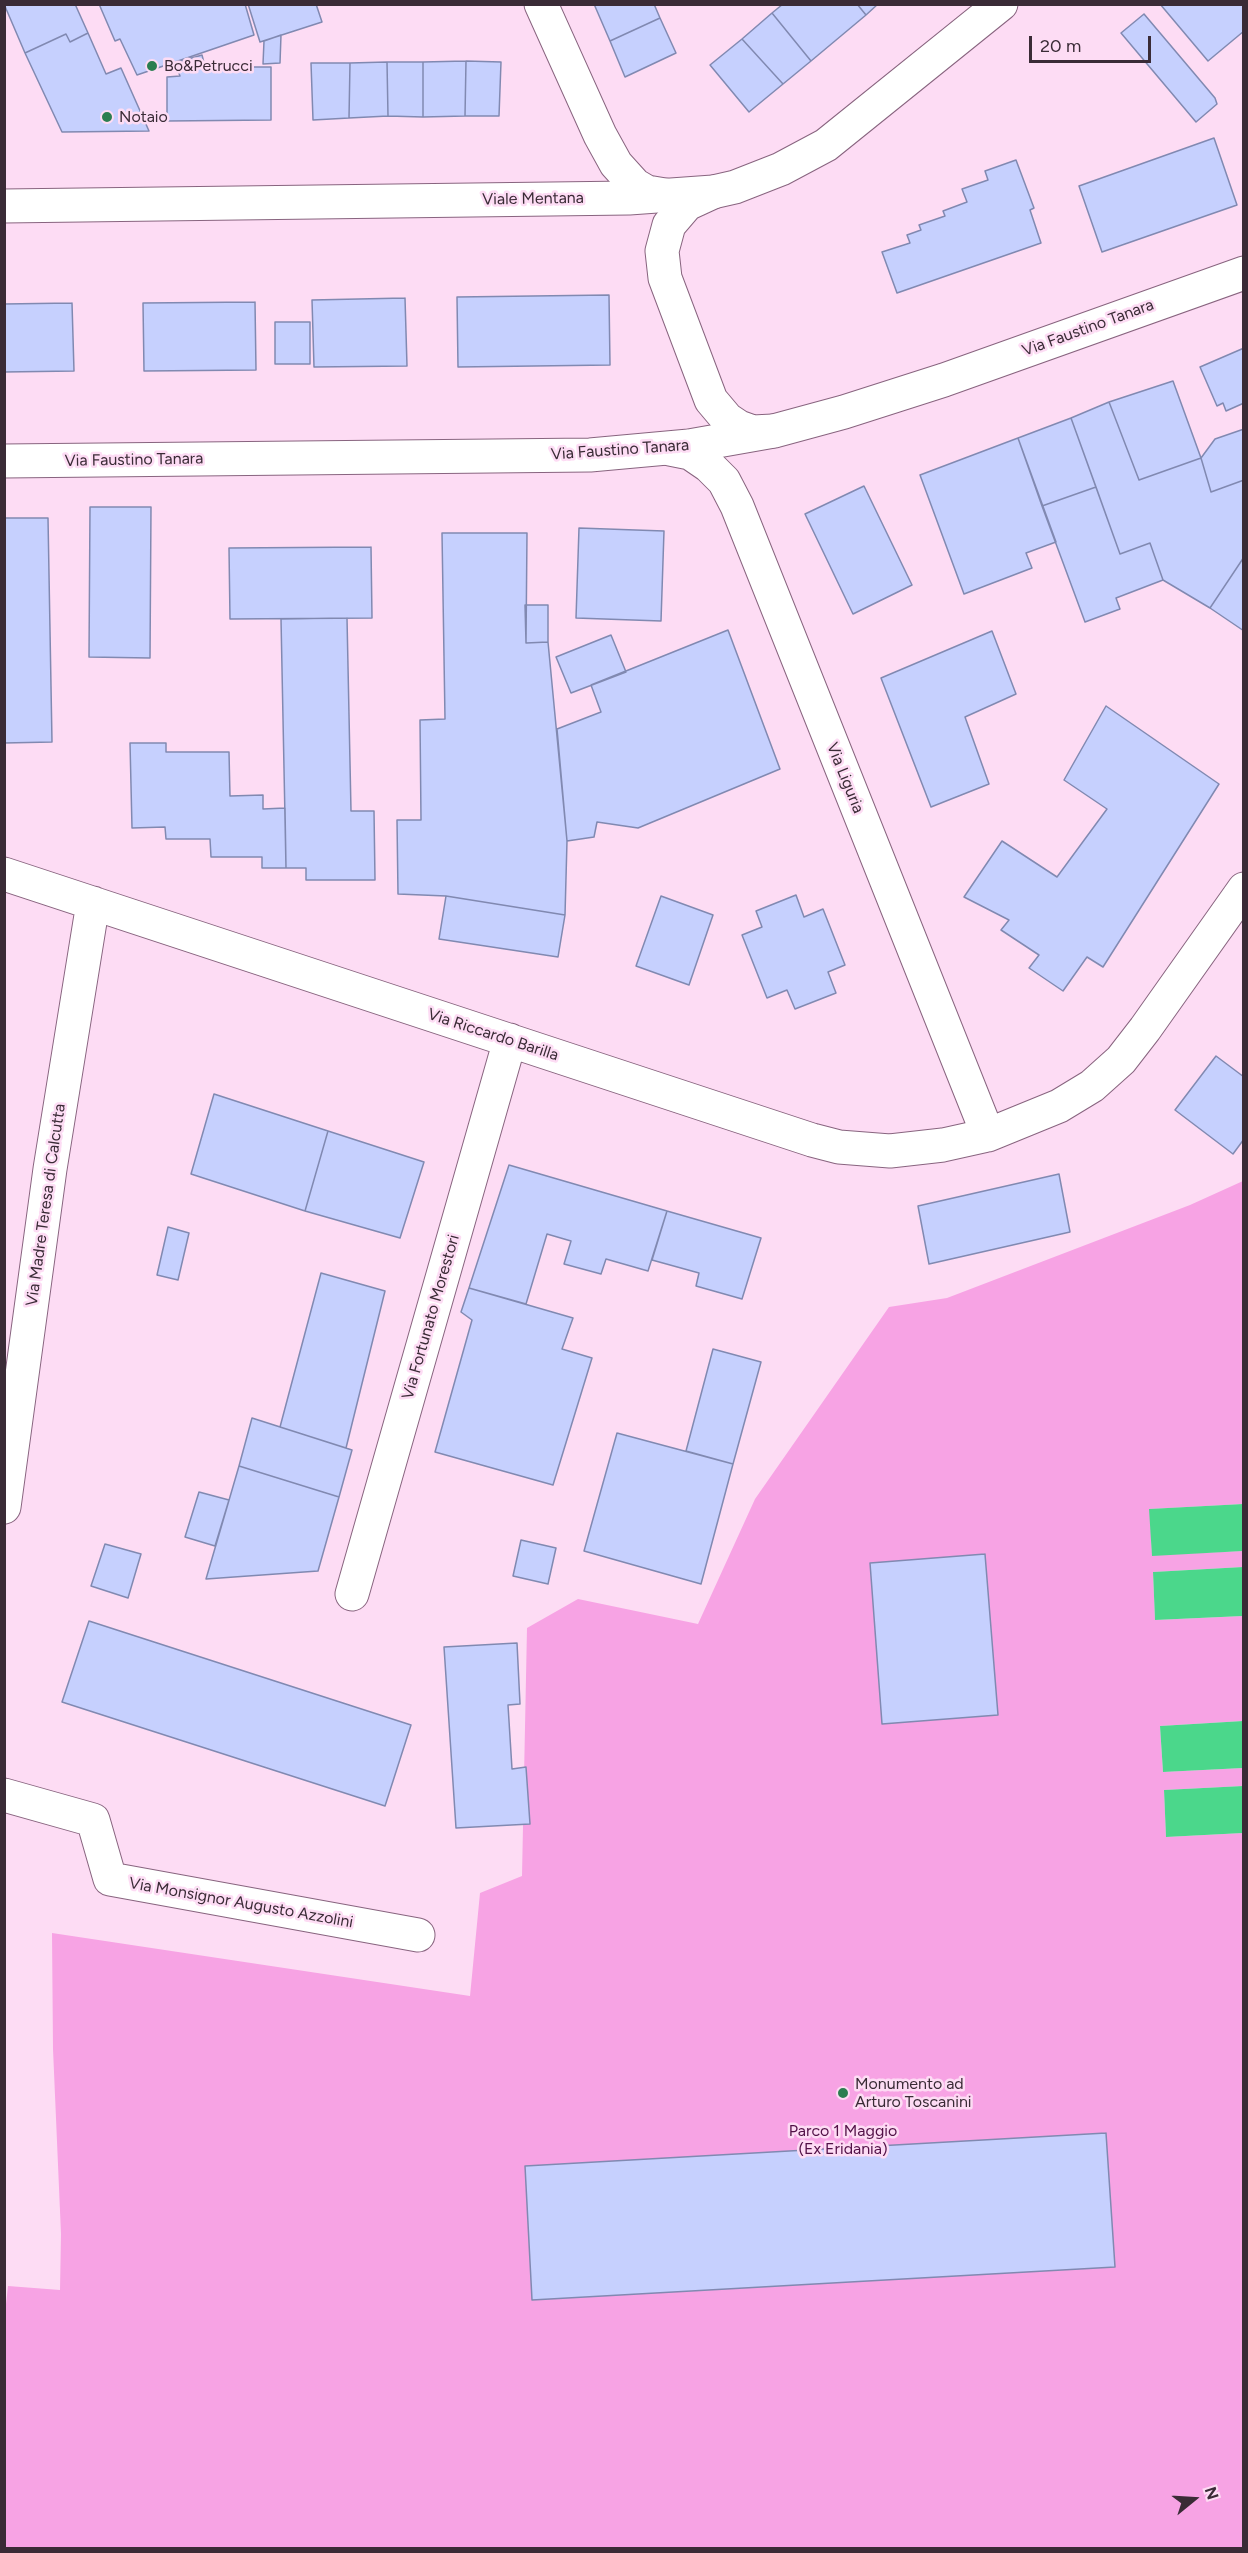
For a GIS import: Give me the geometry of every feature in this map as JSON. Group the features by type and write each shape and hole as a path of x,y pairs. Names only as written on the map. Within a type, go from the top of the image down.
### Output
{"street":[{"path":"541,4 600,135 616,164 635,185 660,196 673,196"},
{"name":"Viale Mentana","path":"4,206 673,196 713,192 735,187 781,169 826,145 1001,4"},
{"path":"713,192 687,204 669,225 662,251 665,278 711,400 727,419 739,427 753,432 774,431"},
{"name":"Via Faustino Tanara","path":"4,461 590,454 670,449 774,431 844,412 944,380 1244,273"},
{"name":"Via Liguria","path":"670,449 690,453 709,466 724,482 736,506 988,1135"},
{"name":"Via Riccardo Barilla","path":"4,874 812,1140 839,1147 890,1150 943,1145 988,1135 1059,1106 1092,1086 1121,1060 1244,889"},
{"name":"Via Madre Teresa di Calcutta","path":"4,1507 9,1446 50,1169 93,903"},
{"name":"Via Fortunato Morestori","path":"352,1594 510,1040"},
{"name":"Via Monsignor Augusto Azzolini","path":"4,1795 93,1820 110,1879 418,1935"}],"green space":[{"name":"Parco 1 Maggio (Ex Eridania)","path":"1243,1181 1243,1504 1150,1509 1152,1555 1243,1551 1243,1567 1153,1572 1155,1620 1243,1616 1243,1721 1160,1726 1163,1772 1243,1768 1243,1786 1164,1790 1166,1837 1243,1833 1243,2548 5,2548 4,2322 8,2286 60,2290 61,2234 53,2049 52,1933 470,1996 480,1893 522,1876 527,1628 578,1599 698,1624 755,1499 889,1307 947,1298 1190,1205"}],"shaded area":[{"path":"1243,1504 1243,1551 1152,1556 1149,1509"},
{"path":"1243,1567 1243,1616 1155,1620 1153,1572"},
{"path":"1243,1721 1243,1768 1163,1772 1160,1726"},
{"path":"1243,1786 1243,1833 1166,1837 1164,1790"}],"building":[{"path":"4,4 75,4 88,33 70,42 66,34 25,53"},
{"path":"99,4 245,4 254,35 137,75 120,39 115,41"},
{"path":"248,4 316,4 322,22 260,42"},
{"path":"594,4 654,4 660,18 610,41"},
{"path":"783,4 857,4 866,15 811,61 772,13"},
{"path":"857,4 878,4 866,15"},
{"path":"1160,4 1244,4 1244,31 1208,61"},
{"path":"772,13 811,61 783,84 742,39"},
{"path":"1144,14 1215,98 1217,104 1196,122 1121,33"},
{"path":"660,18 676,53 625,77 610,41"},
{"path":"88,33 106,74 121,68 149,131 62,132 25,53 66,34 70,42"},
{"path":"281,35 280,63 263,64 264,41"},
{"path":"742,39 783,84 749,112 710,65"},
{"path":"202,55 205,67 271,67 271,120 167,121 167,77 180,76 175,63"},
{"path":"466,61 465,116 423,117 423,62"},
{"path":"466,61 501,62 499,116 465,116"},
{"path":"387,62 423,62 423,117 388,116"},
{"path":"387,62 388,116 349,118 350,63"},
{"path":"311,63 350,63 349,118 313,120"},
{"path":"1214,138 1237,205 1102,252 1079,186"},
{"path":"1016,160 1034,208 1030,210 1041,243 897,293 882,252 910,243 907,235 921,230 919,225 945,216 943,211 967,202 962,189 988,180 985,171"},
{"path":"609,295 610,365 458,367 457,297"},
{"path":"405,298 407,366 314,367 312,300"},
{"path":"255,302 256,370 144,371 143,303"},
{"path":"72,303 74,371 4,372 4,304"},
{"path":"275,322 310,322 310,364 275,364"},
{"path":"1244,348 1244,403 1226,411 1223,403 1217,406 1200,367"},
{"path":"1173,381 1201,458 1139,480 1109,402"},
{"path":"1109,402 1139,480 1201,458 1211,492 1244,480 1244,557 1210,608 1163,580 1150,543 1120,554 1071,418"},
{"path":"1071,418 1096,487 1042,506 1018,438"},
{"path":"1244,429 1244,480 1211,492 1201,458 1215,439"},
{"path":"1018,438 1056,542 1026,553 1032,568 964,594 920,475"},
{"path":"864,486 912,585 853,614 805,514"},
{"path":"1096,487 1120,554 1150,543 1163,580 1116,598 1120,609 1085,622 1042,506"},
{"path":"90,507 151,507 150,658 89,657"},
{"path":"4,518 48,518 52,742 4,743"},
{"path":"579,528 664,531 661,621 576,618"},
{"path":"442,533 527,533 526,643 548,642 567,841 565,915 446,896 398,894 397,820 421,820 420,720 445,719"},
{"path":"371,547 372,618 230,619 229,548"},
{"path":"1244,557 1244,631 1210,608"},
{"path":"525,605 548,605 548,642 526,643"},
{"path":"347,618 351,811 374,811 375,880 306,880 306,868 286,868 281,619"},
{"path":"728,630 780,769 638,828 597,822 594,837 567,841 557,729 601,712 591,685"},
{"path":"992,631 1016,694 965,717 989,784 931,807 881,678"},
{"path":"611,635 626,672 571,693 556,657"},
{"path":"1106,706 1219,784 1103,967 1087,957 1063,991 1029,968 1039,955 1001,930 1009,920 964,897 1002,841 1057,877 1107,809 1064,780"},
{"path":"130,743 166,743 166,752 229,752 230,796 263,795 263,809 285,808 286,868 262,868 262,857 211,857 210,839 166,839 165,827 132,828"},
{"path":"796,895 804,917 823,909 845,965 828,972 836,993 795,1009 787,990 767,998 742,935 762,927 756,911"},
{"path":"446,896 565,915 558,957 439,939"},
{"path":"661,896 713,915 689,985 636,966"},
{"path":"1216,1056 1244,1077 1244,1139 1233,1154 1175,1110"},
{"path":"214,1094 328,1131 305,1211 191,1174"},
{"path":"328,1131 424,1162 400,1238 305,1211"},
{"path":"509,1165 667,1211 648,1271 606,1259 601,1274 564,1264 571,1241 547,1234 526,1304 469,1288"},
{"path":"1059,1174 1070,1232 929,1264 918,1206"},
{"path":"667,1211 761,1238 742,1299 696,1286 699,1273 652,1260"},
{"path":"168,1227 189,1233 178,1280 157,1275"},
{"path":"321,1273 385,1291 346,1448 280,1427"},
{"path":"469,1288 573,1318 562,1349 592,1358 553,1485 435,1452 472,1320 461,1312"},
{"path":"713,1349 761,1362 733,1464 686,1451"},
{"path":"252,1418 352,1450 339,1497 239,1466"},
{"path":"617,1433 733,1464 701,1584 584,1551"},
{"path":"239,1466 339,1497 318,1571 206,1579"},
{"path":"199,1492 229,1500 215,1546 185,1537"},
{"path":"521,1540 556,1548 548,1584 513,1576"},
{"path":"105,1544 141,1554 128,1598 91,1586"},
{"path":"985,1554 998,1715 882,1724 870,1563"},
{"path":"89,1621 411,1725 385,1806 62,1702"},
{"path":"517,1643 520,1704 508,1705 512,1769 526,1767 530,1824 456,1828 444,1647"},
{"path":"1106,2133 1115,2267 532,2300 525,2166"}],"place":[{"name":"Bo&Petrucci","path":"152,66"},
{"name":"Notaio","path":"107,117"},
{"name":"Monumento ad Arturo Toscanini","path":"843,2093"}]}
